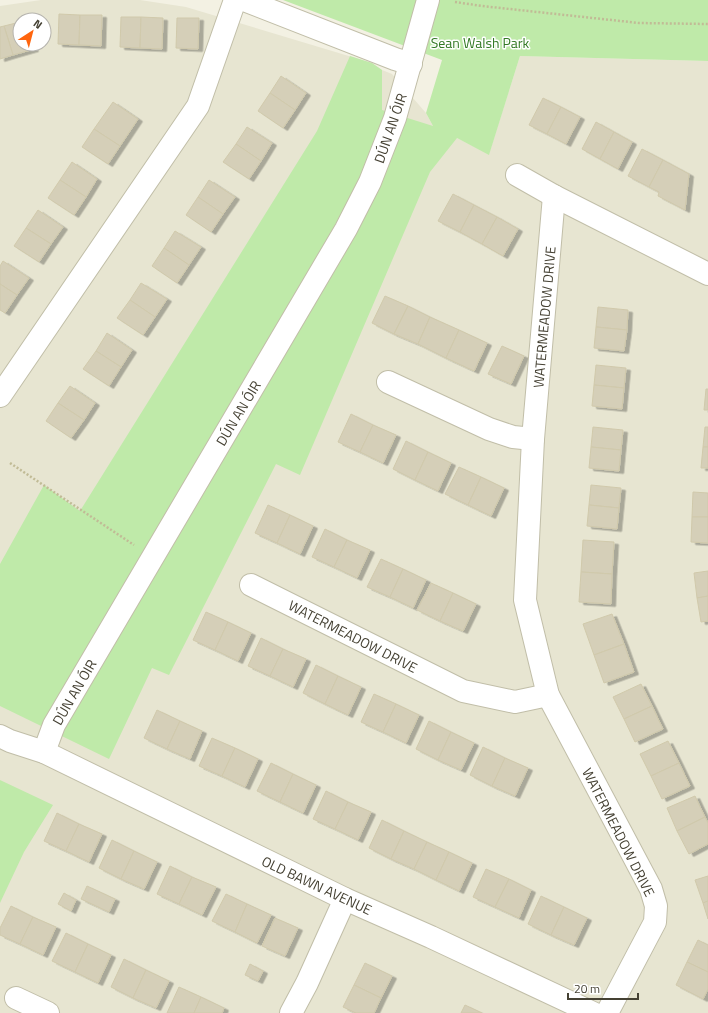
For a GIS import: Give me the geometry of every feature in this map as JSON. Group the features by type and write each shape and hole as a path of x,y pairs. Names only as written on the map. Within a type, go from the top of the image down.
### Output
{"street":[{"path":"0,396 198,106 235,0"},
{"path":"244,0 411,64"},
{"name":"DÚN AN ÓIR","path":"44,752 54,725 346,229 370,182 396,118 428,0"},
{"path":"517,175 554,196 708,274"},
{"name":"WATERMEADOW DRIVE","path":"554,196 533,439 525,600 548,695 651,889 656,906 655,922 607,1013"},
{"path":"388,382 489,429 513,436 533,439"},
{"name":"WATERMEADOW DRIVE","path":"251,585 463,691 515,702 548,695"},
{"name":"OLD BAWN AVENUE","path":"0,736 10,741 44,752 346,899 431,937 592,1013"},
{"path":"291,1013 307,983 346,899"},
{"path":"16,998 48,1013"}],"path":[{"path":"454,2 638,23 708,24"},
{"path":"10,463 140,549"}],"shaded area":[{"path":"41,0 140,0 186,7 372,63 382,70 392,74 426,113 433,126 489,154 520,56 708,61 708,1013 0,1013 0,6"}],"green space":[{"name":"Sean Walsh Park","path":"283,0 708,0 708,61 520,56 489,155 457,138 430,172 300,475 276,464 169,675 152,668 109,759 0,706 0,564 44,485 80,511 317,131 350,56 372,63 382,70 382,110 433,126 426,113 442,60"},
{"path":"0,780 53,805 24,852 0,903"}],"building":[{"path":"59,14 80,15 79,45 58,44"},
{"path":"80,15 102,15 101,46 79,45"},
{"path":"121,17 141,17 140,48 120,47"},
{"path":"141,17 163,18 162,49 140,48"},
{"path":"177,18 199,18 198,49 176,48"},
{"path":"12,24 12,52 4,26"},
{"path":"4,26 13,55 0,59 0,27"},
{"path":"12,52 24,52 13,55"},
{"path":"281,76 306,93 295,110 270,93"},
{"path":"270,93 295,110 283,128 258,111"},
{"path":"543,98 561,107 547,134 529,125"},
{"path":"113,102 138,119 120,146 94,129"},
{"path":"561,107 580,117 566,144 547,134"},
{"path":"596,122 614,132 600,159 582,149"},
{"path":"247,127 272,143 261,161 236,144"},
{"path":"94,129 120,146 108,164 82,147"},
{"path":"614,132 632,142 618,169 600,159"},
{"path":"236,144 261,161 249,179 223,162"},
{"path":"642,149 663,160 649,187 628,176"},
{"path":"663,160 689,174 685,210 658,196 659,192 649,187"},
{"path":"72,162 97,179 86,197 60,180"},
{"path":"60,180 86,197 74,215 48,198"},
{"path":"209,180 235,197 223,214 198,197"},
{"path":"453,194 474,205 460,232 438,221"},
{"path":"198,197 223,214 211,232 186,215"},
{"path":"474,205 497,217 482,244 460,232"},
{"path":"38,210 63,227 51,244 26,228"},
{"path":"497,217 518,229 503,256 482,244"},
{"path":"26,228 51,244 39,262 14,246"},
{"path":"175,231 201,247 189,265 164,248"},
{"path":"164,248 189,265 177,283 152,266"},
{"path":"3,261 29,278 17,295 0,284 0,266"},
{"path":"141,283 167,299 155,317 130,300"},
{"path":"0,284 17,295 5,313 0,310"},
{"path":"385,296 408,306 394,334 372,323"},
{"path":"130,300 155,317 143,335 117,318"},
{"path":"408,306 430,317 418,344 394,334"},
{"path":"598,307 628,310 627,330 596,327"},
{"path":"430,317 459,330 446,358 418,344"},
{"path":"596,327 627,330 624,351 594,348"},
{"path":"459,330 487,343 474,371 446,358"},
{"path":"107,333 132,350 121,367 96,351"},
{"path":"502,346 524,356 511,384 488,374"},
{"path":"96,351 121,367 109,386 83,369"},
{"path":"596,365 626,368 624,388 594,385"},
{"path":"594,385 624,388 622,409 592,406"},
{"path":"70,386 95,403 84,420 58,403"},
{"path":"706,389 708,389 708,410 704,410"},
{"path":"58,403 84,420 71,438 46,421"},
{"path":"351,414 373,425 360,452 338,442"},
{"path":"373,425 396,435 383,463 360,452"},
{"path":"593,427 623,430 621,450 591,447"},
{"path":"705,427 708,427 708,447 703,447"},
{"path":"406,441 428,452 415,480 393,469"},
{"path":"591,447 621,450 619,471 589,468"},
{"path":"703,447 708,447 708,468 701,468"},
{"path":"428,452 451,463 438,491 415,480"},
{"path":"459,467 481,477 468,505 445,494"},
{"path":"481,477 504,488 491,516 468,505"},
{"path":"591,485 621,488 619,508 589,505"},
{"path":"693,492 708,493 708,517 692,517"},
{"path":"268,505 290,515 277,543 255,533"},
{"path":"589,505 619,508 617,529 587,526"},
{"path":"290,515 313,526 300,554 277,543"},
{"path":"692,517 708,517 708,543 691,542"},
{"path":"325,529 347,540 334,567 312,557"},
{"path":"347,540 370,550 357,578 334,567"},
{"path":"583,540 614,542 612,574 581,572"},
{"path":"381,559 403,569 390,597 367,587"},
{"path":"403,569 426,580 413,608 390,597"},
{"path":"708,571 708,596 697,598 694,573"},
{"path":"581,572 612,574 611,604 579,602"},
{"path":"431,583 453,593 440,621 417,610"},
{"path":"453,593 476,604 463,631 440,621"},
{"path":"708,596 708,621 701,622 697,598"},
{"path":"206,612 228,622 215,650 193,640"},
{"path":"612,614 624,644 594,655 583,624"},
{"path":"228,622 251,633 238,661 215,650"},
{"path":"261,638 283,649 270,676 248,666"},
{"path":"624,644 634,672 604,683 594,655"},
{"path":"283,649 306,659 293,687 270,676"},
{"path":"316,665 338,676 325,704 303,693"},
{"path":"338,676 361,687 348,715 325,704"},
{"path":"641,684 652,706 624,719 613,697"},
{"path":"374,694 396,704 383,732 361,722"},
{"path":"396,704 419,715 406,743 383,732"},
{"path":"652,706 663,729 635,742 624,719"},
{"path":"157,710 180,721 167,749 144,738"},
{"path":"180,721 202,731 190,759 167,749"},
{"path":"429,721 451,732 438,760 416,749"},
{"path":"451,732 474,743 461,770 438,760"},
{"path":"212,738 235,748 222,776 199,766"},
{"path":"668,741 679,763 651,776 640,754"},
{"path":"483,747 505,758 492,786 470,775"},
{"path":"235,748 258,759 245,787 222,776"},
{"path":"505,758 528,768 515,796 492,786"},
{"path":"271,763 293,774 280,802 257,791"},
{"path":"679,763 690,786 662,799 651,776"},
{"path":"293,774 316,785 303,813 280,802"},
{"path":"326,791 348,802 335,829 313,819"},
{"path":"695,796 705,817 677,831 667,808"},
{"path":"348,802 371,812 358,840 335,829"},
{"path":"57,813 79,824 66,851 44,841"},
{"path":"705,817 708,823 708,844 689,854 677,831"},
{"path":"382,820 404,831 391,859 369,848"},
{"path":"79,824 102,834 89,862 66,851"},
{"path":"404,831 427,842 414,869 391,859"},
{"path":"112,840 134,851 121,879 99,868"},
{"path":"427,842 449,852 436,880 414,869"},
{"path":"134,851 157,862 144,889 121,879"},
{"path":"449,852 472,863 459,891 436,880"},
{"path":"170,866 192,877 179,904 157,894"},
{"path":"486,869 509,879 495,907 473,897"},
{"path":"708,876 708,901 703,903 695,880"},
{"path":"192,877 216,887 202,915 179,904"},
{"path":"509,879 531,890 519,918 495,907"},
{"path":"87,886 115,899 109,912 81,899"},
{"path":"64,893 76,900 71,911 58,904"},
{"path":"226,894 247,904 235,932 212,921"},
{"path":"541,896 564,907 551,935 528,924"},
{"path":"708,901 708,919 703,903"},
{"path":"247,904 271,915 257,943 235,932"},
{"path":"11,906 33,917 20,944 0,935 0,928"},
{"path":"564,907 587,918 574,945 551,935"},
{"path":"33,917 56,927 43,955 20,944"},
{"path":"275,918 298,928 285,956 262,946"},
{"path":"66,933 88,944 75,972 52,961"},
{"path":"698,940 708,945 708,972 687,962"},
{"path":"88,944 111,955 98,983 75,972"},
{"path":"124,959 146,970 133,998 111,987"},
{"path":"687,962 708,972 708,989 703,999 676,985"},
{"path":"365,963 392,976 381,998 354,985"},
{"path":"250,964 263,971 258,981 245,975"},
{"path":"146,970 169,981 156,1008 133,998"},
{"path":"354,985 381,998 374,1013 356,1013 343,1007"},
{"path":"179,987 201,997 194,1013 167,1013"},
{"path":"201,997 224,1008 222,1013 194,1013"},
{"path":"465,1005 482,1013 461,1013"}]}
